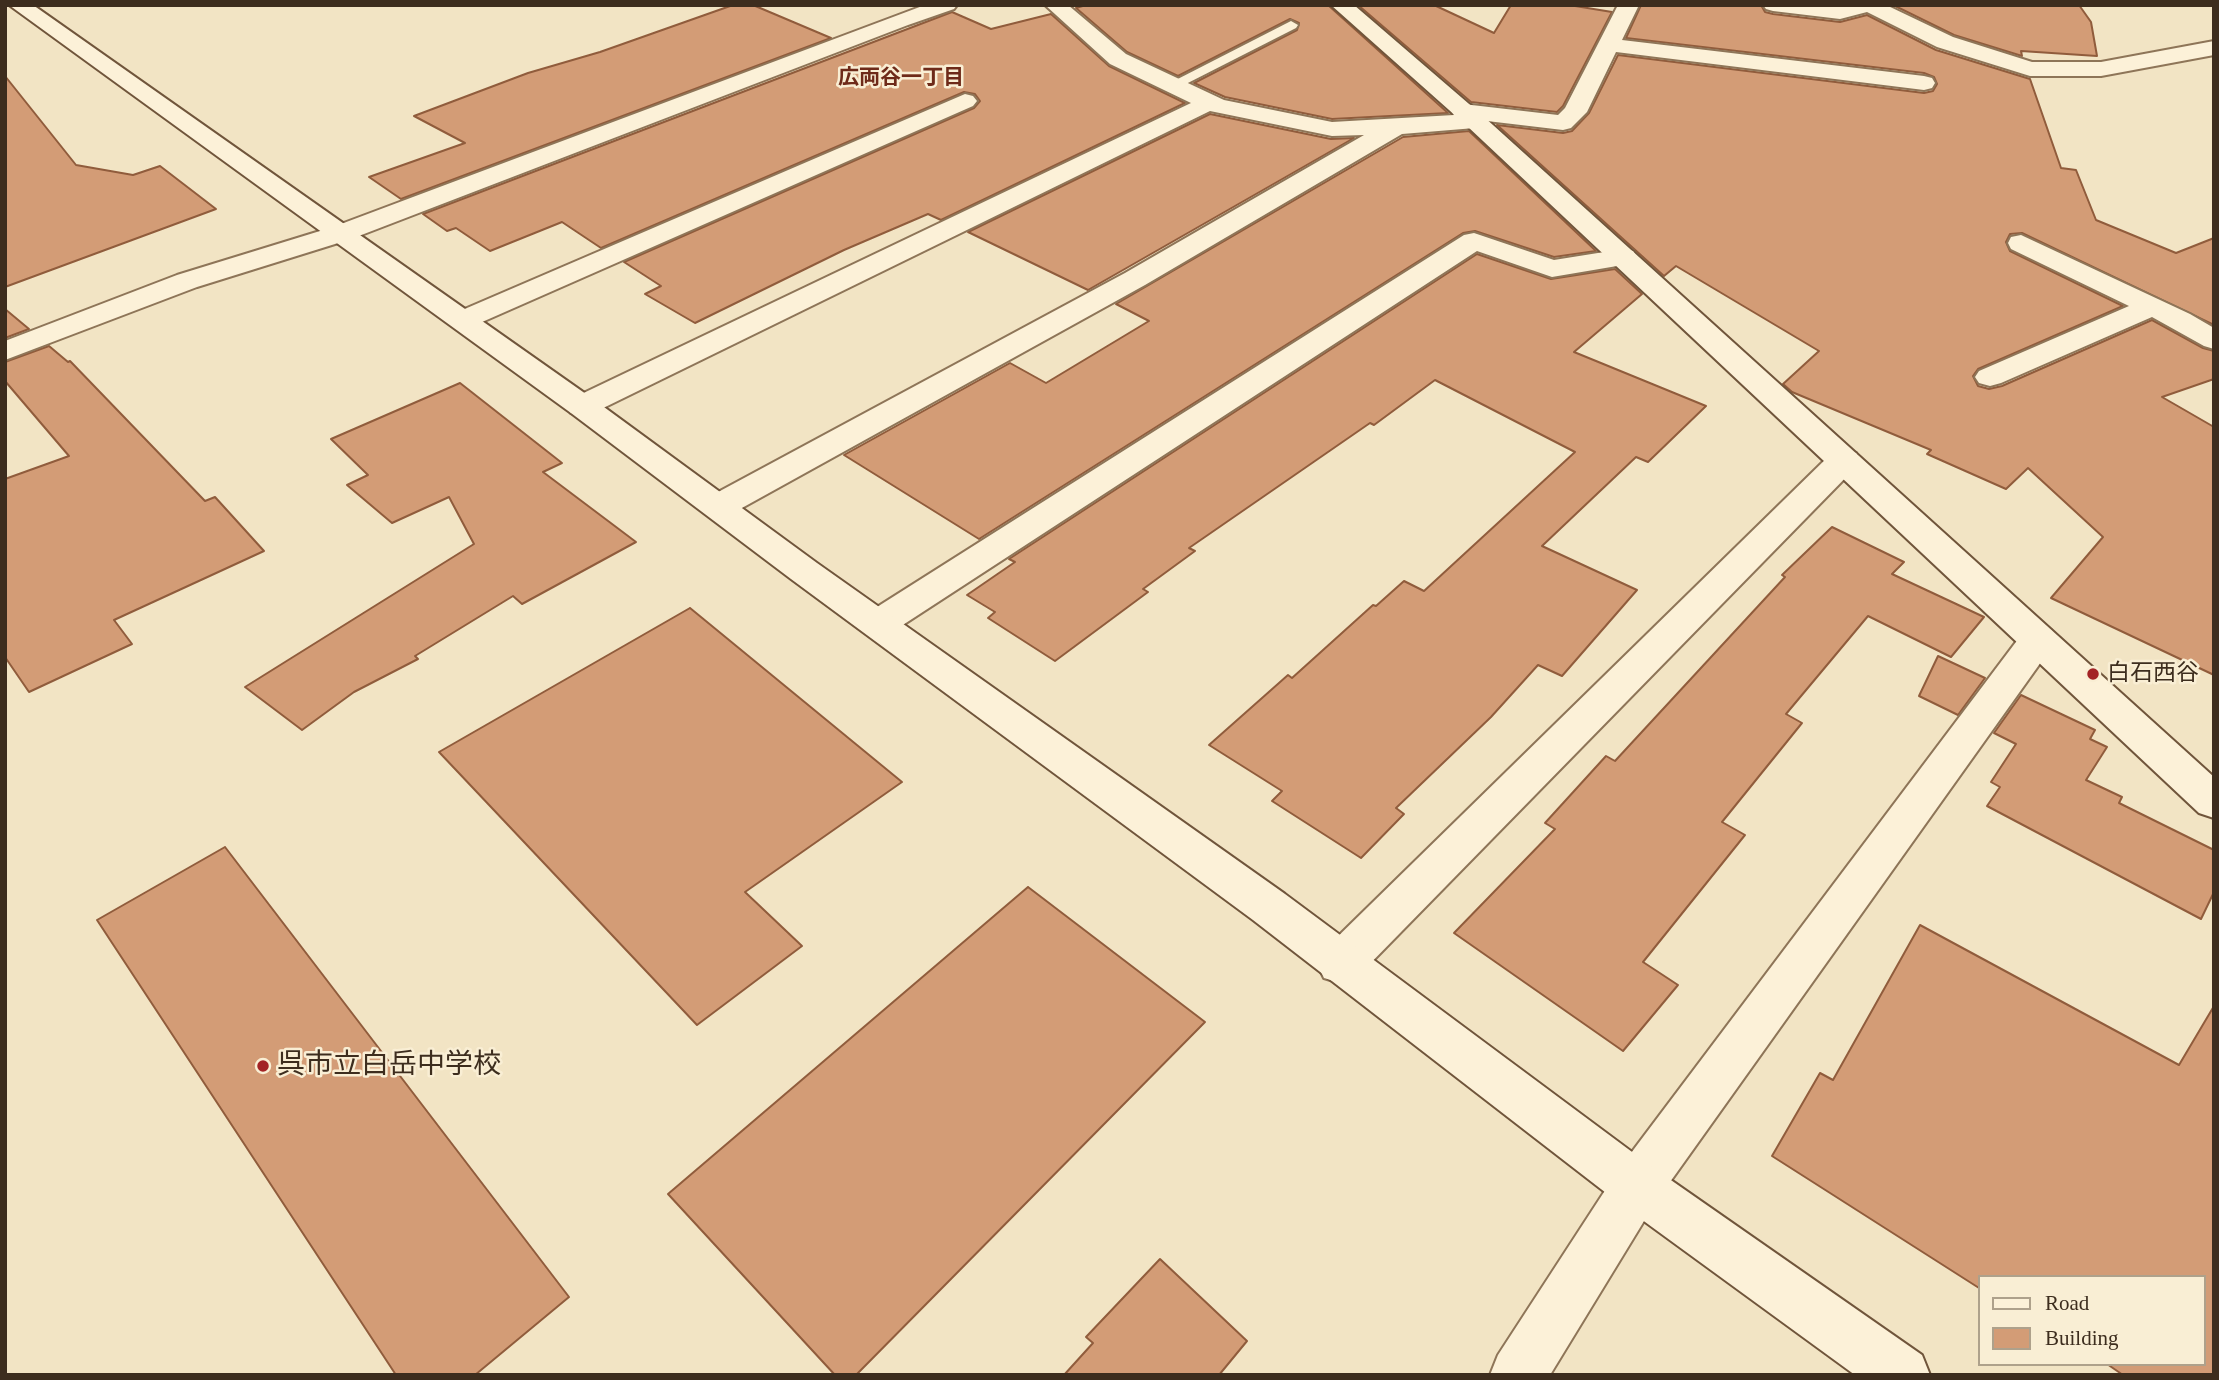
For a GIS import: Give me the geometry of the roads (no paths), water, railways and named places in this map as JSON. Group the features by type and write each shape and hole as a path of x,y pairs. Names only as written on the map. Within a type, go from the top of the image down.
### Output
{"street":[{"path":"19,5 582,406 804,571 1269,907 1340,964 1637,1186 1902,1375"},
{"path":"1055,5 1118,59 1209,103 1274,119 1332,129 1396,127 1469,116 1563,123 1575,112 1629,5"},
{"path":"1341,5 1469,116 2214,802"},
{"path":"1773,5 1840,13 1869,5 1945,42 2031,69 2101,69 2214,48"},
{"path":"5,351 187,281 342,233 939,6"},
{"path":"1609,45 1924,83"},
{"path":"463,320 965,101"},
{"path":"582,406 1209,103"},
{"path":"719,506 1135,279 1396,127"},
{"path":"879,623 1474,241 1552,269 1623,257"},
{"path":"2021,243 2214,340"},
{"path":"1990,377 2152,307"},
{"path":"1340,964 1844,460"},
{"path":"1518,1375 1637,1186 2038,639"}],"lane":[{"path":"1173,85 1291,25"}],"place":[{"name":"白石西谷","path":"2093,674"},
{"name":"呉市立白岳中学校","path":"263,1066"}],"district":[{"name":"広両谷一丁目","path":"901,79"}]}
